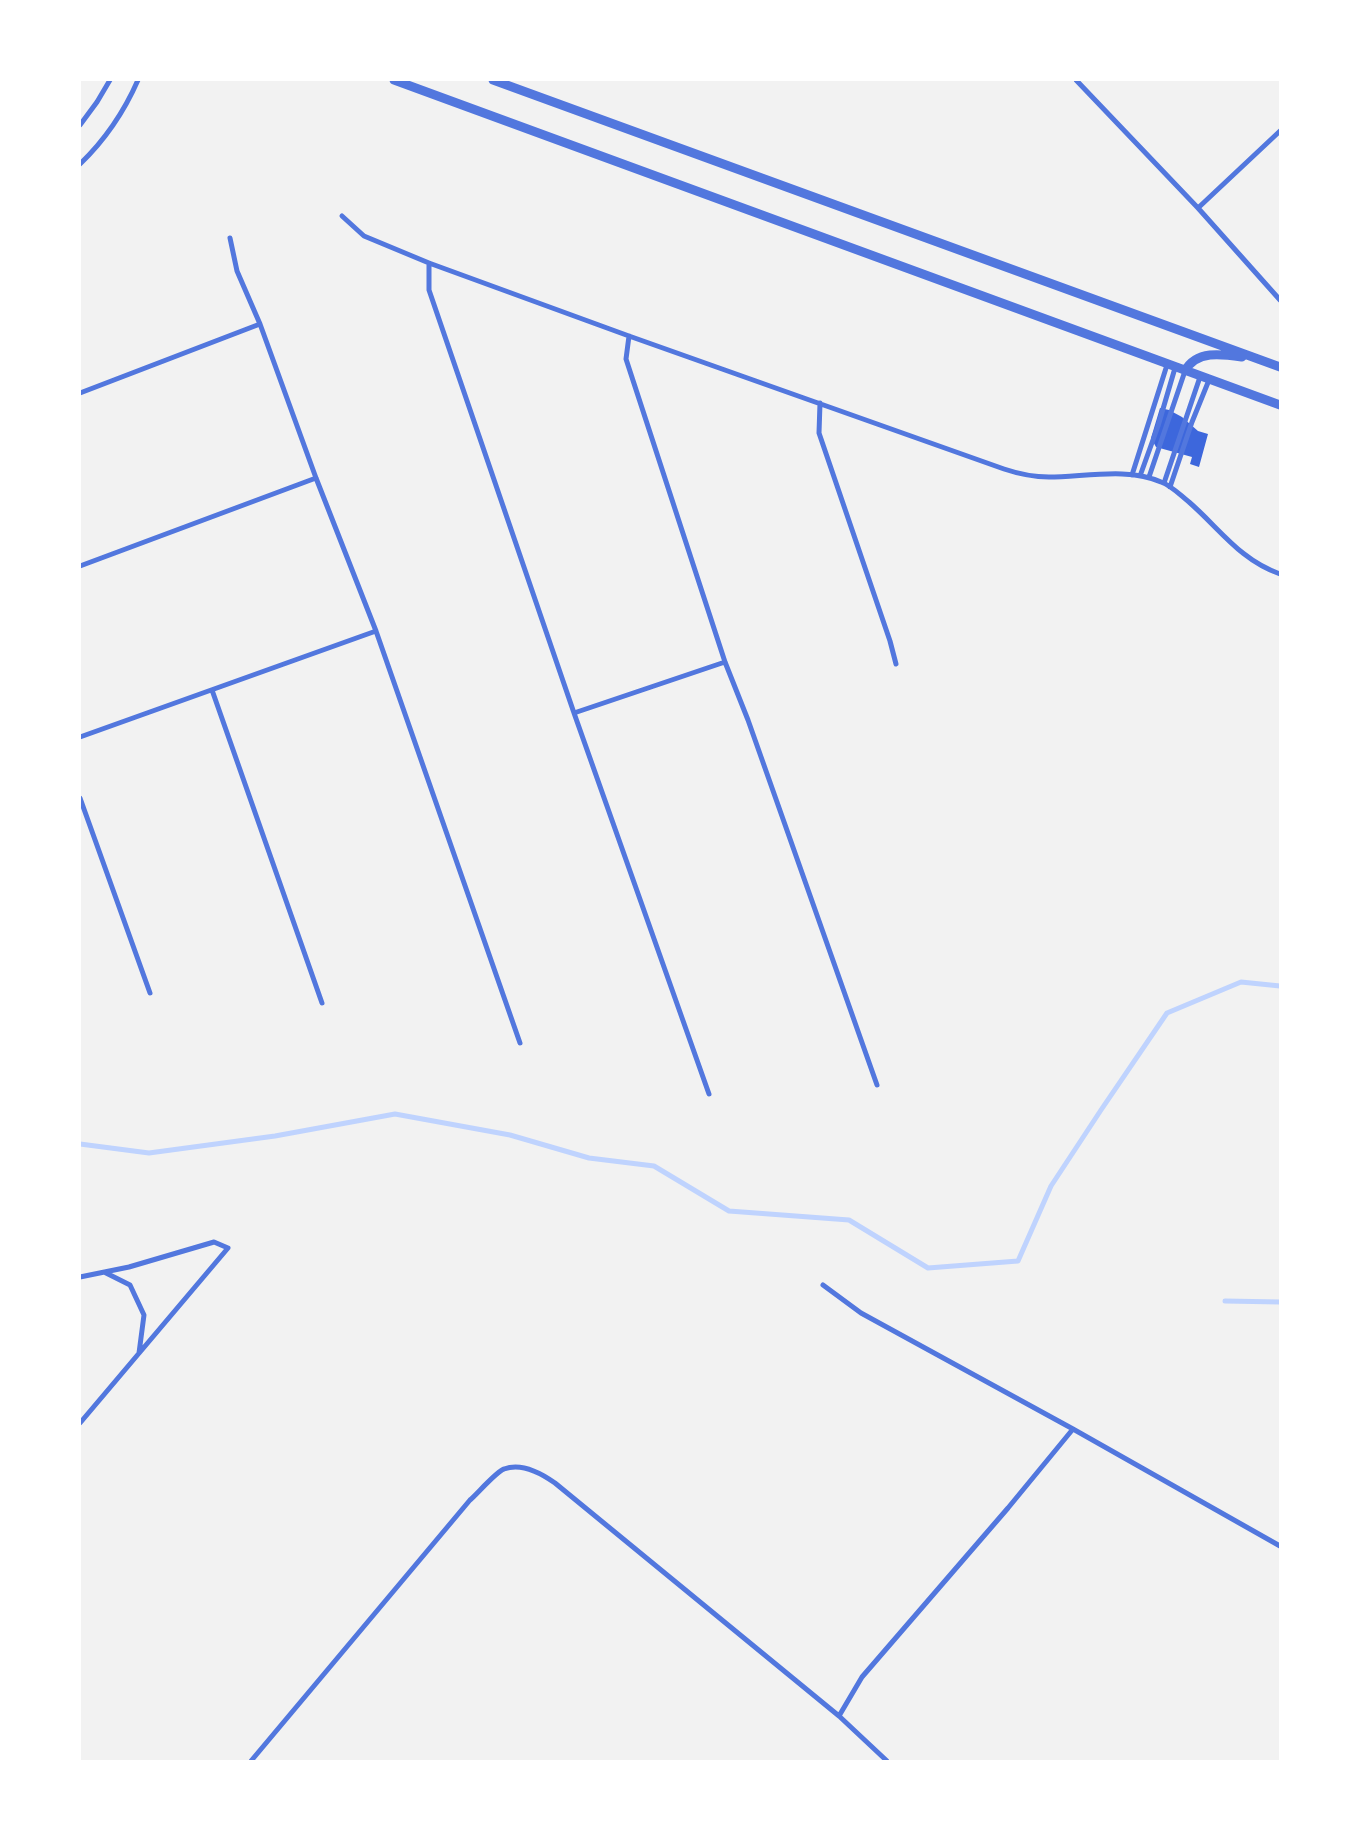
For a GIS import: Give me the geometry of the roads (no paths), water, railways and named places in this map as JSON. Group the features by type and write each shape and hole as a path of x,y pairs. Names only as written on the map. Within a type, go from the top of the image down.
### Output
{"street":[{"path":"80,125 110,80"},
{"path":"80,164 89,156 117,121 138,80"},
{"path":"394,80 1280,405"},
{"path":"493,80 1280,367"},
{"path":"1076,80 1198,208 1280,300"},
{"path":"1198,208 1280,131"},
{"path":"342,216 364,236 430,263 1018,474 1048,477 1132,475 1149,477 1170,487 1202,513 1252,561 1280,574"},
{"path":"230,238 237,271 260,324 316,478 376,631 520,1043"},
{"path":"430,263 430,290 574,713 710,1094"},
{"path":"80,393 260,324"},
{"path":"629,336 626,360 725,662 748,720 877,1085"},
{"path":"1149,477 1190,362 1210,355 1262,360"},
{"path":"1132,475 1171,366"},
{"path":"1140,476 1158,426 1171,366"},
{"path":"1164,483 1205,378"},
{"path":"1170,487 1205,378"},
{"path":"820,403 818,433 887,632 896,664"},
{"path":"80,566 316,478"},
{"path":"80,737 376,631"},
{"path":"574,713 725,662"},
{"path":"212,690 322,1003"},
{"path":"80,798 150,992"},
{"path":"80,1277 214,1242 228,1248 80,1423"},
{"path":"105,1272 130,1285 144,1315 139,1354"},
{"path":"823,1285 861,1313 1073,1429 1280,1546"},
{"path":"839,1716 862,1677 1008,1508 1073,1429"},
{"path":"251,1761 470,1500 503,1469 520,1467 542,1474 555,1483 839,1716 887,1761"}],"waterway":[{"path":"80,1144 149,1153 275,1136 395,1114 510,1135 589,1158 654,1166 729,1211 849,1220 928,1268 1018,1261 1051,1186 1167,1013 1241,982 1280,986"},
{"path":"1225,1301 1280,1302"}]}
